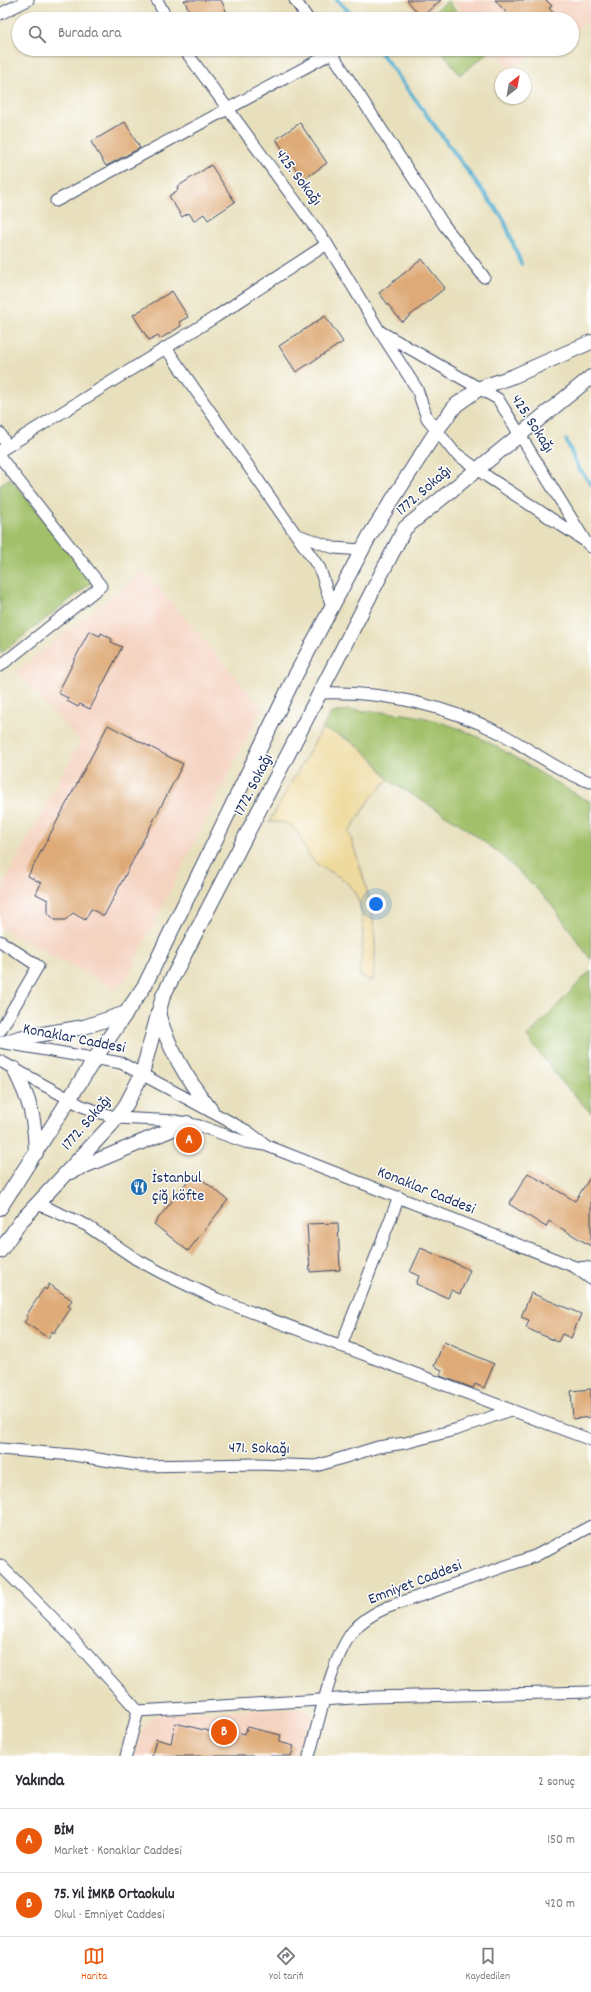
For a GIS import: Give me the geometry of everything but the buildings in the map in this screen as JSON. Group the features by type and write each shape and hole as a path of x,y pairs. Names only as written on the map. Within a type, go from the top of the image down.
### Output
{"street":[{"path":"0,14 28,0"},
{"path":"157,0 163,12"},
{"path":"294,0 303,12"},
{"name":"425. Sokağı","path":"189,56 227,110 327,244 417,389 427,418 436,430 454,452 588,544"},
{"path":"56,201 227,110 322,56"},
{"path":"334,56 444,225 484,277"},
{"path":"0,433 3,449 166,348 327,244"},
{"name":"425. Sokağı","path":"379,330 427,360 498,399 588,544"},
{"name":"1772. Sokağı","path":"0,1208 96,1057 145,985 293,680 362,550 436,430 456,405 480,388 514,376 591,342"},
{"path":"166,348 298,535 320,569 332,607"},
{"name":"1772. Sokağı","path":"0,1251 21,1221 117,1118 134,1092 142,1074 163,996 405,528 476,468 521,435 572,390 591,377"},
{"path":"0,456 101,586 0,666"},
{"path":"298,535 334,548 362,550"},
{"path":"320,693 347,692 385,696 409,700 457,714 500,733 577,777 591,782"},
{"path":"0,941 38,966 2,1038 19,1038 84,1027 126,1013"},
{"path":"158,1014 166,1039 177,1060 211,1110"},
{"name":"Konaklar Caddesi","path":"2,1038 121,1063 211,1110 247,1131 265,1145"},
{"name":"Konaklar Caddesi","path":"0,1061 94,1111 117,1118 166,1120 187,1123 245,1142 265,1145 575,1266 591,1268"},
{"path":"14,1069 31,1106 35,1123 36,1153"},
{"path":"64,1175 187,1123"},
{"path":"341,1346 399,1197"},
{"path":"38,1204 86,1225 136,1258 189,1287 224,1302 591,1440"},
{"name":"Konaklar Caddesi","path":"575,1266 591,1279"},
{"name":"471. Sokağı","path":"0,1449 73,1455 142,1466 257,1464 316,1466 378,1447 405,1443 458,1429 510,1410"},
{"name":"Emniyet Caddesi","path":"309,1756 324,1700 347,1639 369,1616 388,1607 535,1556 591,1526"},
{"path":"0,1565 64,1628 138,1711"},
{"path":"138,1711 434,1695 591,1692"},
{"path":"126,1756 138,1711"}],"shaded area":[{"path":"452,0 591,0 591,20 579,28 579,12 462,12"},
{"path":"499,56 531,56 508,68"},
{"path":"144,571 262,708 124,983 114,988 0,928 0,891 80,741 16,672"},
{"path":"301,1708 309,1713 311,1719 301,1756 134,1756 145,1724 161,1713"}],"green space":[{"path":"448,1 457,12 433,12"},
{"path":"445,56 484,56 460,75"},
{"path":"10,478 95,580 0,654 0,485"},
{"path":"349,710 415,716 458,728 497,747 591,802 591,960 551,904 499,853 460,824 388,780 374,760 356,745 346,738 322,729 331,713"},
{"path":"591,970 591,1113 562,1082 527,1037"}],"sand":[{"path":"322,729 342,737 360,748 375,762 388,780 370,799 349,832 366,888 373,923 375,960 373,981 359,976 363,925 358,901 353,890 344,880 322,868 311,858 297,832 293,828 288,824 280,822 269,822"}],"waterway":[{"path":"337,0 349,12"},
{"path":"383,56 504,220 521,264"},
{"path":"566,440 579,469 591,484"}],"place":[{"name":"BİM","path":"189,1140"},
{"name":"İstanbul çiğ köfte","path":"139,1187"},
{"name":"75. Yıl İMKB Ortaokulu","path":"224,1732"}]}
